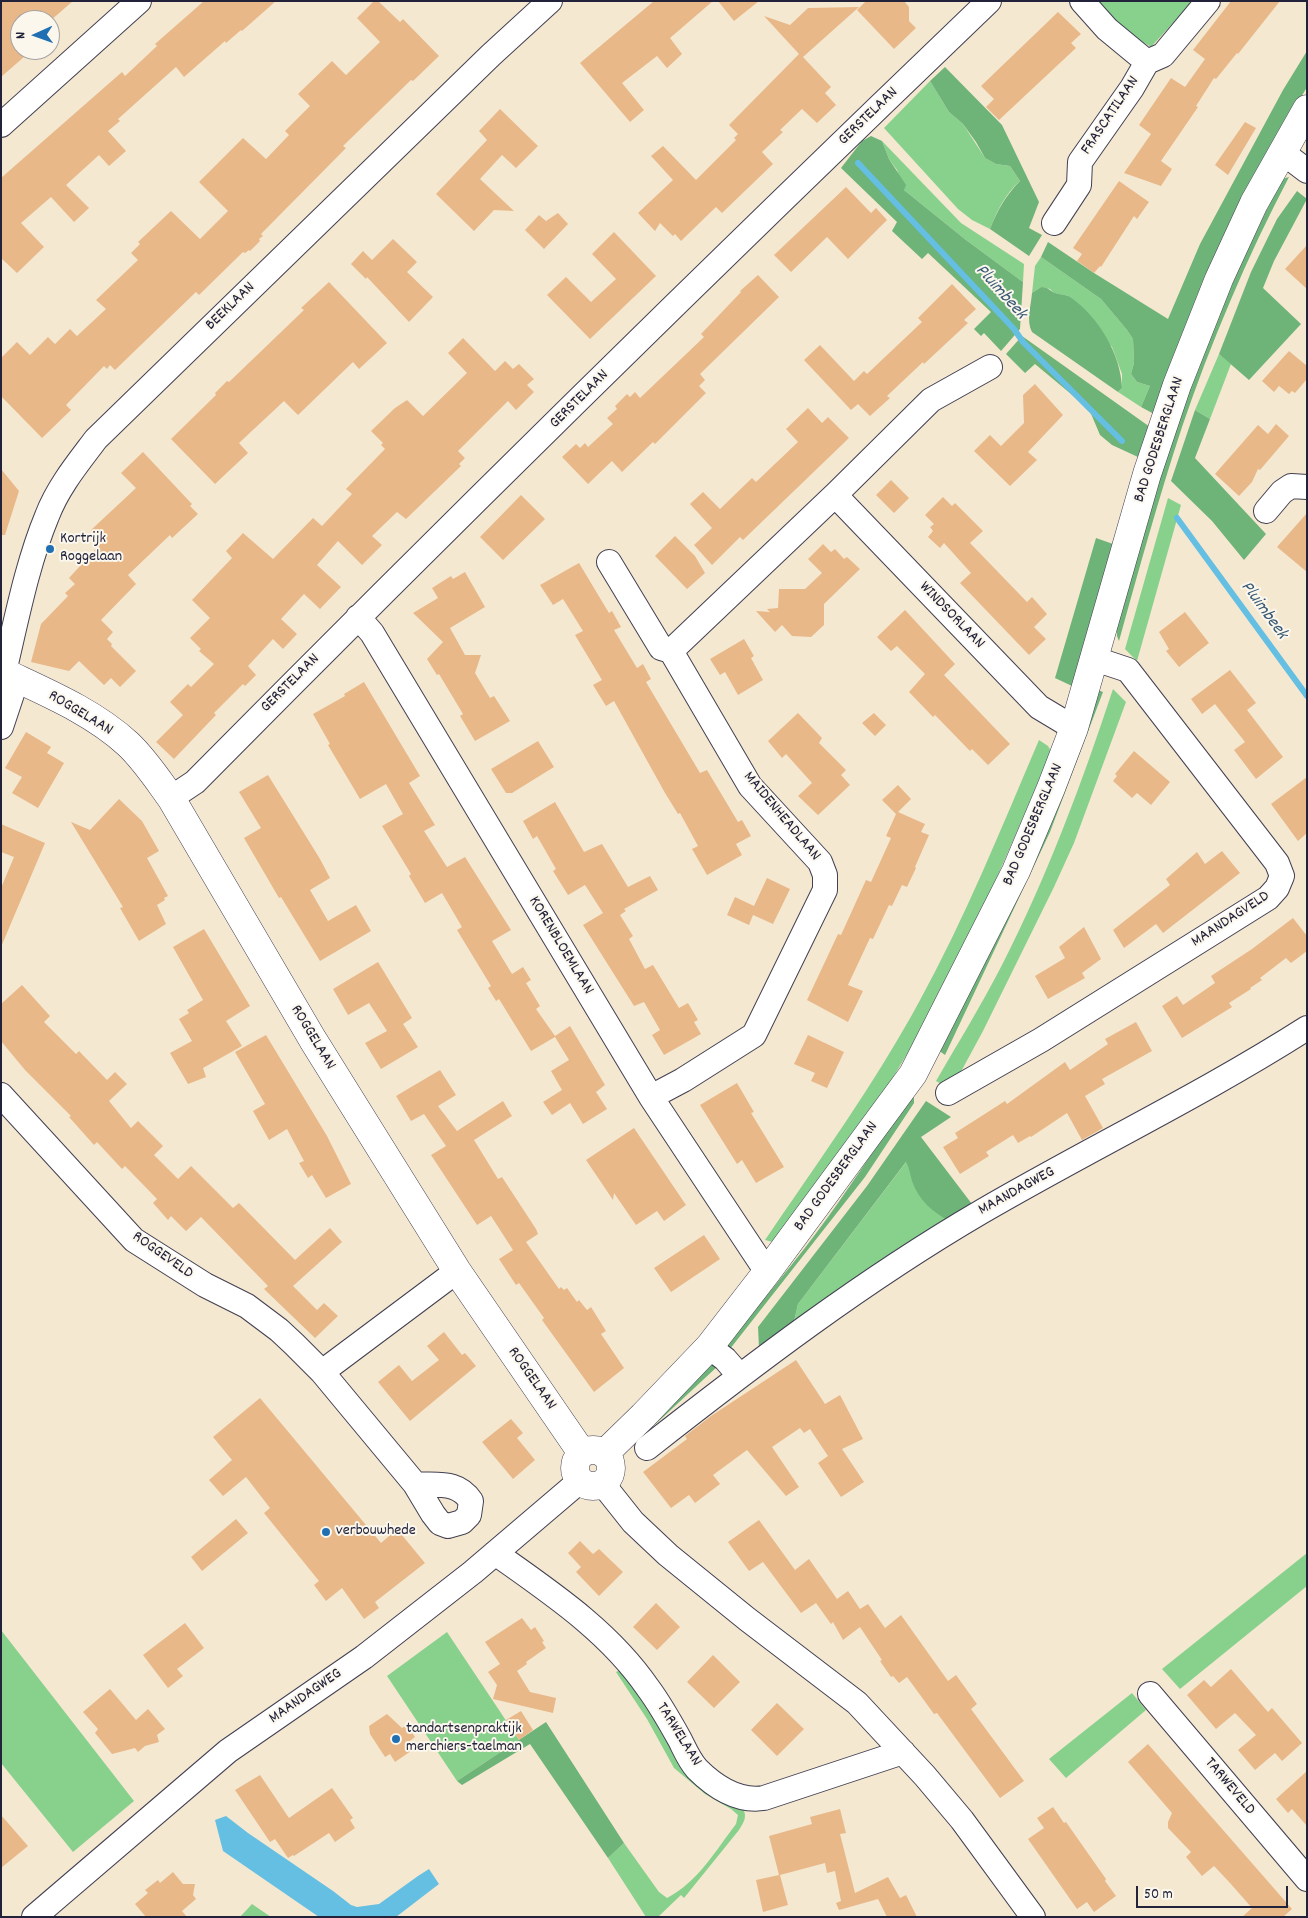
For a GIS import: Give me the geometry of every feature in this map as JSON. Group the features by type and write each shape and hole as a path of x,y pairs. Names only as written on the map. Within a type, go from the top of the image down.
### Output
{"street":[{"path":"1,125 138,1"},
{"name":"BEEKLAAN","path":"1,727 7,674 32,564 47,516 65,481 96,439 412,131 550,1"},
{"name":"GERSTELAAN","path":"171,798 195,782 358,617 989,1"},
{"name":"FRASCATILAAN","path":"1082,1 1107,30 1147,62"},
{"name":"FRASCATILAAN","path":"1054,223 1080,185 1080,162 1132,88 1147,62 1163,55 1208,1"},
{"name":"BAD GODESBERGLAAN","path":"593,1454 643,1416 709,1347 767,1272 913,1074 1016,871 1052,788 1074,728 1147,474 1178,385 1220,279 1254,203 1307,109"},
{"path":"1282,152 1307,171"},
{"path":"671,651 835,495 931,400 990,367"},
{"path":"1266,511 1282,492 1291,486 1307,487"},
{"name":"WINDSORLAAN","path":"835,495 1039,707 1074,728"},
{"name":"MAIDENHEADLAAN","path":"609,562 661,648 671,651 750,786 820,862 825,875 825,890 754,1035 683,1080 652,1097"},
{"name":"KORENBLOEMLAAN","path":"358,617 372,633 652,1097 767,1272"},
{"name":"MAANDAGVELD","path":"948,1093 1041,1040 1268,898 1277,888 1282,876 1277,863 1128,670 1095,659"},
{"name":"ROGGELAAN","path":"7,674 105,725 129,745 171,798 313,1040 456,1271 593,1454"},
{"name":"MAANDAGWEG","path":"647,1448 739,1375 844,1299 973,1217 1179,1103 1307,1028"},
{"name":"ROGGEVELD","path":"1,1096 134,1240 205,1285 247,1306 279,1330 322,1372 415,1484"},
{"path":"322,1372 456,1271"},
{"path":"709,1347 725,1359 739,1375"},
{"path":"591,1481 606,1479 610,1469 610,1464 593,1454"},
{"path":"591,1481 668,1555 857,1703 903,1752 962,1820 1033,1917"},
{"name":"MAANDAGWEG","path":"34,1917 228,1751 364,1657 495,1553 591,1481"},
{"name":"TARWELAAN","path":"495,1553 562,1600 604,1637 630,1664 648,1688 680,1739 688,1758 696,1768 712,1782 731,1794 747,1800 764,1798 903,1752"},
{"name":"TARWEVELD","path":"1150,1694 1307,1879"}],"green space":[{"path":"1093,1 1193,1 1151,47 1115,25"},
{"path":"1307,51 1307,87 1282,130 1154,414 1141,407 1150,386 1137,382 1131,374 1134,363 1133,339 1127,330 1101,299 1041,257 1048,242 1168,319 1200,244 1283,90"},
{"path":"945,67 1002,125 1039,202 1029,228 1042,235 1029,256 990,229 1002,203 1020,181 1010,166 996,164 985,158 963,124 949,112 930,81"},
{"path":"930,81 949,112 963,124 985,158 996,164 1010,166 1020,181 1002,203 990,229 972,220 958,209 884,128"},
{"path":"871,136 882,141 889,159 906,185 904,190 966,240 1023,282 1020,329 1001,351 984,333 981,336 974,329 991,312 928,253 922,259 892,231 897,222 841,168 862,141"},
{"path":"882,141 961,223 1024,264 1023,282 966,240 904,190 897,170 889,159"},
{"path":"1289,177 1244,269 1193,395 1165,480 1119,641 1117,626 1152,498 1177,422 1200,360 1239,269 1282,179"},
{"path":"1297,191 1307,199 1274,261 1263,288 1301,324 1249,380 1219,354 1251,272 1277,219"},
{"path":"1041,257 1101,299 1133,339 1134,363 1131,374 1137,382 1150,386 1141,407 1118,392 1122,388 1122,374 1112,347 1068,296 1054,293 1050,289 1041,287 1032,293 1035,266"},
{"path":"1041,287 1070,297 1090,314 1106,337 1117,362 1122,388 1118,392 1032,332 1029,318 1032,293"},
{"path":"1022,336 1150,427 1138,457 1112,445 1100,435 1089,409 1035,364 1025,373 1006,354"},
{"path":"1219,354 1231,364 1210,419 1195,410"},
{"path":"1195,410 1210,419 1195,458 1266,534 1244,560 1212,521 1171,481"},
{"path":"1168,498 1181,505 1137,661 1125,649"},
{"path":"1096,538 1113,544 1072,686 1055,678"},
{"path":"1113,689 1126,702 1074,843 983,1031 957,1079 944,1086 936,1081 994,980 1049,864 1089,759"},
{"path":"1098,690 1103,692 1050,832 945,1055 934,1047"},
{"path":"1039,740 1048,746 1051,751 979,916 918,1035 882,1095 785,1236 777,1243 765,1240 864,1093 919,1002 967,906"},
{"path":"910,1095 914,1098 914,1103 865,1177 726,1354 725,1345 816,1233"},
{"path":"926,1101 951,1117 921,1137 975,1208 952,1223 939,1215 923,1200 915,1188 906,1162 798,1304 794,1321 786,1336 759,1348 758,1327 867,1186"},
{"path":"907,1161 913,1182 952,1223 786,1336 794,1321 798,1304"},
{"path":"712,1354 719,1365 646,1433 643,1430"},
{"path":"1307,1553 1307,1586 1180,1689 1162,1669"},
{"path":"1,1630 134,1801 73,1852 1,1763"},
{"path":"447,1632 519,1740 457,1781 387,1676"},
{"path":"624,1668 742,1807 745,1813 744,1822 739,1830 684,1898 681,1895 658,1917 646,1917 608,1858 624,1843 659,1892 667,1898 688,1883 706,1865 736,1824 738,1815 705,1794 674,1768 647,1719 616,1672"},
{"path":"1132,1693 1146,1710 1066,1778 1049,1759"},
{"path":"546,1722 624,1843 608,1858 530,1744 462,1785 457,1781"},
{"path":"252,1904 271,1917 240,1917"}],"water":[{"path":"226,1816 351,1905 357,1907 379,1904 429,1869 439,1884 396,1917 319,1917 223,1851 215,1820"}],"building":[{"path":"1,1 73,1 60,12 60,10 10,10 10,60 21,60 1,77"},
{"path":"204,1 276,1 242,31 226,43 225,41 184,77 176,67 118,119 120,121 108,131 126,151 109,166 99,155 66,185 89,208 74,222 51,197 21,223 44,247 17,273 1,258 1,178 122,72 125,76 157,46 155,44"},
{"path":"374,1 378,1 400,22 403,19 439,56 413,81 411,80 343,146 346,148 261,234 263,236 259,239 260,241 250,251 243,252 199,295 196,292 115,370 110,365 107,369 104,366 66,405 71,410 42,438 1,396 1,358 17,342 30,355 48,337 55,344 70,329 77,336 106,309 96,300 138,260 131,253 140,244 138,242 171,211 200,239 228,211 199,182 243,138 266,159 289,135 285,131 310,106 298,94 332,61 346,75 380,42 357,18"},
{"path":"654,1 713,1 670,38 682,54 667,68 657,56 622,83 644,110 630,122 580,63"},
{"path":"718,1 759,1 734,21"},
{"path":"866,1 904,1 909,7 909,21 916,28 894,49 857,10"},
{"path":"1231,1 1280,1 1238,54 1216,79 1214,78 1196,106 1198,107 1161,161 1172,169 1161,186 1124,173 1151,134 1139,125 1171,78 1185,87 1205,59 1193,50"},
{"path":"859,7 803,57 831,87 825,93 836,105 817,123 802,109 780,130 783,132 762,152 773,164 722,213 716,207 681,241 660,223 655,231 638,213 673,180 651,156 663,146 696,180 736,140 734,138 738,134 729,125 799,54 764,16 790,25 808,8"},
{"path":"1058,12 1081,34 1071,43 1076,48 999,120 986,107 994,99 981,86"},
{"path":"500,109 538,146 516,168 502,155 480,179 514,211 494,210 474,231 436,194 487,140 479,131"},
{"path":"1245,122 1256,128 1228,175 1215,165"},
{"path":"1119,181 1149,202 1137,219 1134,216 1101,267 1094,273 1077,261 1082,254 1073,248"},
{"path":"846,187 871,213 876,208 887,220 848,259 827,237 791,272 774,255"},
{"path":"558,213 568,224 544,249 525,230 539,215 546,221"},
{"path":"614,232 656,276 590,339 547,295 566,277 591,302 616,279 592,254"},
{"path":"393,239 417,262 407,272 433,297 409,322 367,277 366,279 351,264 363,251 372,260"},
{"path":"1307,245 1307,289 1285,269"},
{"path":"758,275 779,297 700,374 705,380 699,386 706,393 655,444 653,442 622,472 612,461 588,484 562,457 576,444 580,448 585,443 588,447 613,424 607,418 617,409 615,406 627,394 630,397 635,392 640,398 704,337 701,334 740,291"},
{"path":"329,282 387,343 359,369 353,362 298,415 284,401 239,443 248,453 215,484 171,439 216,395 215,393 227,381 229,382 304,310 301,308"},
{"path":"952,284 976,309 964,320 968,323 887,396 890,398 870,416 858,404 851,410 804,360 820,345 854,381 864,371 867,374 922,322 918,318"},
{"path":"463,338 495,371 505,361 513,369 519,364 534,379 527,385 534,392 516,410 508,401 458,451 465,458 459,464 461,466 406,519 397,512 372,536 382,545 362,565 338,541 317,565 341,587 320,609 304,594 281,619 297,634 283,649 273,639 248,666 256,675 245,686 243,684 214,713 216,715 174,759 156,742 183,715 170,702 188,684 191,687 214,664 199,651 201,649 190,638 210,618 192,600 232,558 226,551 243,533 273,559 313,518 322,526 352,494 346,489 385,449 381,445 383,443 371,431 395,408 407,400 423,416 467,373 448,353"},
{"path":"1289,351 1307,366 1307,379 1295,393 1292,391 1289,394 1279,386 1274,392 1262,381"},
{"path":"1035,384 1063,415 1028,452 1037,460 1010,486 974,451 990,435 1001,446 1024,423 1023,395"},
{"path":"808,408 822,423 828,417 849,438 743,540 740,537 712,565 694,545 712,528 690,504 703,492 720,509 752,478 756,482 798,442 786,429"},
{"path":"1276,424 1289,436 1260,470 1258,469 1252,482 1239,496 1215,474 1258,425 1268,434"},
{"path":"143,452 192,504 190,506 198,514 172,538 170,535 128,575 136,584 101,620 113,632 107,639 112,644 111,646 136,671 120,687 111,678 104,685 79,661 69,671 31,662 41,624 68,596 65,593 75,584 69,578 102,542 91,530 136,488 121,473"},
{"path":"1,469 19,491 5,535 1,535"},
{"path":"891,480 909,498 894,513 876,495"},
{"path":"521,495 545,519 503,560 480,537"},
{"path":"943,497 952,506 955,503 983,531 970,543 1027,602 1032,597 1047,614 1034,627 1046,639 1029,655 960,583 971,573 944,543 940,548 928,537 933,531 930,527 934,524 925,515"},
{"path":"1307,513 1307,572 1277,547"},
{"path":"675,536 695,556 705,573 687,589 655,556"},
{"path":"823,544 831,552 835,549 844,559 847,557 860,569 824,604 824,625 811,637 792,636 782,625 775,632 756,611 770,612 767,609 778,608 779,589 805,589 822,573 808,559"},
{"path":"579,563 609,613 612,611 621,627 614,630 637,668 643,664 651,679 646,682 700,773 707,770 738,822 742,820 751,836 736,844 742,855 707,875 692,849 698,846 680,813 678,814 665,793 614,701 606,706 593,685 602,680 575,635 583,631 563,599 553,605 540,585"},
{"path":"465,572 485,607 450,628 465,655 481,655 475,673 490,698 494,696 510,721 475,741 460,716 463,714 439,674 437,675 427,659 443,642 413,613 438,598 432,588 451,576 453,579"},
{"path":"905,610 955,664 944,675 1010,744 988,765 972,749 970,751 935,715 933,717 909,692 925,674 897,646 891,651 877,637"},
{"path":"1185,612 1209,643 1179,667 1166,651 1169,649 1159,632"},
{"path":"744,639 754,656 751,658 763,680 738,695 725,672 720,675 710,659"},
{"path":"1230,670 1256,703 1247,710 1283,757 1256,779 1234,750 1245,742 1215,704 1202,714 1191,699"},
{"path":"364,682 420,776 409,783 435,825 424,831 447,867 465,857 511,930 492,941 512,974 523,967 531,980 526,983 540,1006 536,1009 555,1036 570,1026 605,1085 596,1092 607,1109 583,1124 570,1103 552,1115 543,1102 562,1090 551,1071 569,1060 555,1037 531,1051 499,999 496,1001 488,988 491,986 457,930 462,927 442,893 425,903 409,876 411,874 382,826 403,814 386,784 360,799 328,745 330,744 313,714 345,696 344,694"},
{"path":"798,713 822,738 819,743 846,770 841,775 850,785 818,815 798,796 812,783 786,754 782,758 768,741"},
{"path":"874,713 886,725 875,736 862,723"},
{"path":"26,732 51,747 47,753 64,763 38,808 12,793 22,777 5,768"},
{"path":"538,741 554,767 512,793 506,793 491,769"},
{"path":"1134,751 1170,782 1151,805 1137,793 1132,798 1113,781 1117,776 1115,774"},
{"path":"268,775 330,878 310,890 328,921 356,905 371,931 320,961 281,897 279,898 244,838 261,828 239,792"},
{"path":"1307,777 1307,833 1298,841 1271,804"},
{"path":"898,785 911,799 898,812 925,824 921,832 929,835 907,887 902,885 892,906 889,905 873,939 870,938 848,985 863,991 848,1022 807,1000 838,934 841,935 866,880 871,882 891,838 886,836 896,814 882,800"},
{"path":"119,799 142,821 159,851 147,858 168,896 157,905 166,924 139,941 120,908 123,907 71,822 90,830"},
{"path":"555,802 584,852 602,844 628,887 650,876 658,890 624,909 626,911 620,915 633,936 629,939 645,969 653,965 679,1008 688,1003 698,1020 694,1022 701,1034 664,1055 652,1035 660,1030 644,1002 634,1006 583,925 603,913 585,885 568,895 553,871 556,869 537,836 533,839 523,821"},
{"path":"1,824 45,843 1,947 1,888 14,857 1,852"},
{"path":"1222,851 1240,873 1163,933 1156,924 1124,948 1113,930 1170,885 1166,879 1197,852 1205,864"},
{"path":"767,878 790,889 773,924 753,915 749,925 727,915 735,897 754,906"},
{"path":"1293,918 1307,936 1307,951 1291,963 1286,958 1260,978 1262,980 1251,989 1229,1003 1232,1007 1182,1038 1162,1006 1177,996 1183,1005 1215,983 1211,976 1252,949"},
{"path":"1084,927 1101,959 1082,973 1085,978 1048,999 1035,976 1065,958 1059,947"},
{"path":"204,929 250,1006 226,1021 242,1046 203,1068 206,1077 188,1084 170,1053 192,1041 179,1019 189,1013 187,1010 203,1000 173,947"},
{"path":"378,962 412,1018 403,1024 418,1047 381,1069 365,1043 387,1031 369,1003 348,1015 333,989"},
{"path":"22,985 50,1016 44,1022 76,1054 79,1051 107,1080 115,1072 127,1084 109,1101 131,1128 138,1121 163,1146 154,1155 178,1179 191,1166 233,1208 239,1203 295,1260 330,1228 342,1242 293,1286 317,1310 324,1303 338,1316 315,1338 264,1289 268,1286 201,1217 186,1231 171,1216 168,1220 153,1203 157,1199 125,1166 122,1169 97,1142 94,1145 69,1117 71,1116 25,1070 1,1041 1,1004"},
{"path":"1136,1022 1152,1051 1102,1079 1105,1084 1085,1096 1103,1128 1082,1140 1067,1113 1031,1137 1018,1143 1013,1135 986,1152 989,1156 960,1174 943,1147 958,1138 955,1133 1005,1101 1007,1104 1065,1062 1070,1070 1108,1044 1105,1039"},
{"path":"266,1035 327,1136 351,1184 326,1198 312,1175 308,1178 299,1163 304,1161 287,1129 269,1140 253,1111 265,1104 235,1052"},
{"path":"808,1035 844,1052 827,1088 811,1081 815,1073 794,1064"},
{"path":"440,1070 456,1095 438,1106 457,1131 503,1101 512,1116 474,1140 498,1179 502,1177 536,1229 538,1234 526,1242 559,1289 561,1287 564,1290 567,1288 577,1302 579,1300 587,1310 591,1307 606,1331 601,1334 624,1368 594,1392 542,1320 544,1318 519,1283 516,1285 499,1259 513,1250 491,1216 477,1225 431,1155 446,1146 424,1114 411,1121 396,1096"},
{"path":"737,1083 754,1112 751,1113 784,1167 756,1183 742,1160 737,1164 700,1105"},
{"path":"634,1128 686,1205 664,1221 657,1211 636,1225 614,1193 613,1200 586,1160"},
{"path":"704,1235 720,1259 671,1292 654,1268"},
{"path":"444,1332 462,1355 465,1353 476,1366 410,1421 378,1382 399,1365 412,1381 439,1360 427,1346"},
{"path":"796,1360 825,1404 840,1395 863,1439 842,1449 864,1482 841,1497 818,1463 828,1456 810,1429 804,1433 800,1428 772,1447 799,1487 786,1496 747,1450 713,1475 720,1484 695,1503 689,1495 671,1508 643,1472 687,1439 685,1436 711,1416"},
{"path":"260,1398 381,1543 397,1529 425,1563 375,1602 379,1608 364,1619 342,1588 326,1601 314,1585 319,1581 264,1513 270,1508 246,1477 223,1496 209,1480 232,1460 213,1437"},
{"path":"511,1419 523,1433 517,1438 535,1460 513,1479 482,1442"},
{"path":"236,1519 248,1533 202,1571 191,1557"},
{"path":"759,1520 795,1570 809,1559 837,1599 848,1591 860,1609 868,1604 885,1628 901,1615 948,1681 956,1675 977,1704 971,1709 1024,1781 1000,1798 937,1713 934,1714 907,1677 899,1683 893,1676 891,1677 860,1627 843,1640 833,1622 831,1624 816,1603 801,1613 763,1562 749,1571 728,1542"},
{"path":"580,1541 593,1554 599,1549 623,1572 599,1596 576,1572 581,1567 568,1553"},
{"path":"656,1603 680,1627 657,1650 633,1627"},
{"path":"522,1618 531,1630 535,1627 546,1648 517,1671 530,1692 556,1698 553,1713 493,1699 497,1685 488,1672 500,1664 485,1642"},
{"path":"185,1623 204,1648 177,1669 183,1676 168,1688 143,1655"},
{"path":"713,1655 740,1682 714,1708 687,1682"},
{"path":"1231,1669 1268,1712 1272,1708 1302,1743 1282,1761 1275,1753 1255,1770 1238,1750 1256,1735 1235,1713 1216,1729 1187,1695 1204,1680 1211,1687"},
{"path":"110,1689 136,1720 148,1709 165,1729 157,1735 159,1742 145,1746 138,1752 135,1748 112,1754 95,1733 98,1729 83,1712"},
{"path":"777,1703 804,1729 777,1756 751,1730"},
{"path":"521,1711 533,1730 519,1740 506,1720"},
{"name":"tandartsenpraktijk merchiers-taelman","path":"387,1714 402,1728 407,1725 415,1737 406,1744 411,1751 395,1762 390,1754 385,1757 370,1734 369,1726"},
{"path":"1148,1744 1292,1909 1283,1917 1242,1917 1252,1908 1230,1883 1214,1866 1202,1876 1186,1857 1191,1852 1168,1828 1168,1822 1172,1813 1128,1762"},
{"path":"1307,1771 1307,1826 1292,1809 1288,1813 1276,1799"},
{"path":"260,1775 289,1818 332,1788 353,1818 350,1820 355,1828 335,1842 329,1833 288,1858 275,1839 270,1842 235,1790"},
{"path":"1053,1807 1064,1823 1066,1822 1116,1896 1094,1912 1087,1902 1077,1909 1028,1839 1044,1828 1037,1818"},
{"path":"840,1809 846,1833 840,1834 855,1893 888,1877 900,1898 906,1895 917,1917 887,1917 878,1899 839,1910 836,1903 841,1901 835,1871 827,1873 825,1863 780,1875 788,1905 763,1912 756,1880 779,1875 769,1836 812,1824 810,1817"},
{"path":"1,1815 28,1846 1,1868"},
{"path":"173,1872 183,1884 195,1884 193,1895 196,1899 182,1911 187,1917 146,1917 135,1904 148,1893 145,1890 158,1880 160,1883"}],"waterway":[{"name":"Pluimbeek","path":"858,163 1014,329 1023,342 1122,441"},
{"name":"Pluimbeek","path":"1177,518 1307,696"}],"place":[{"name":"Kortrijk Roggelaan","path":"50,549"},
{"name":"verbouwhede","path":"326,1532"},
{"name":"tandartsenpraktijk merchiers-taelman","path":"396,1739"}]}
